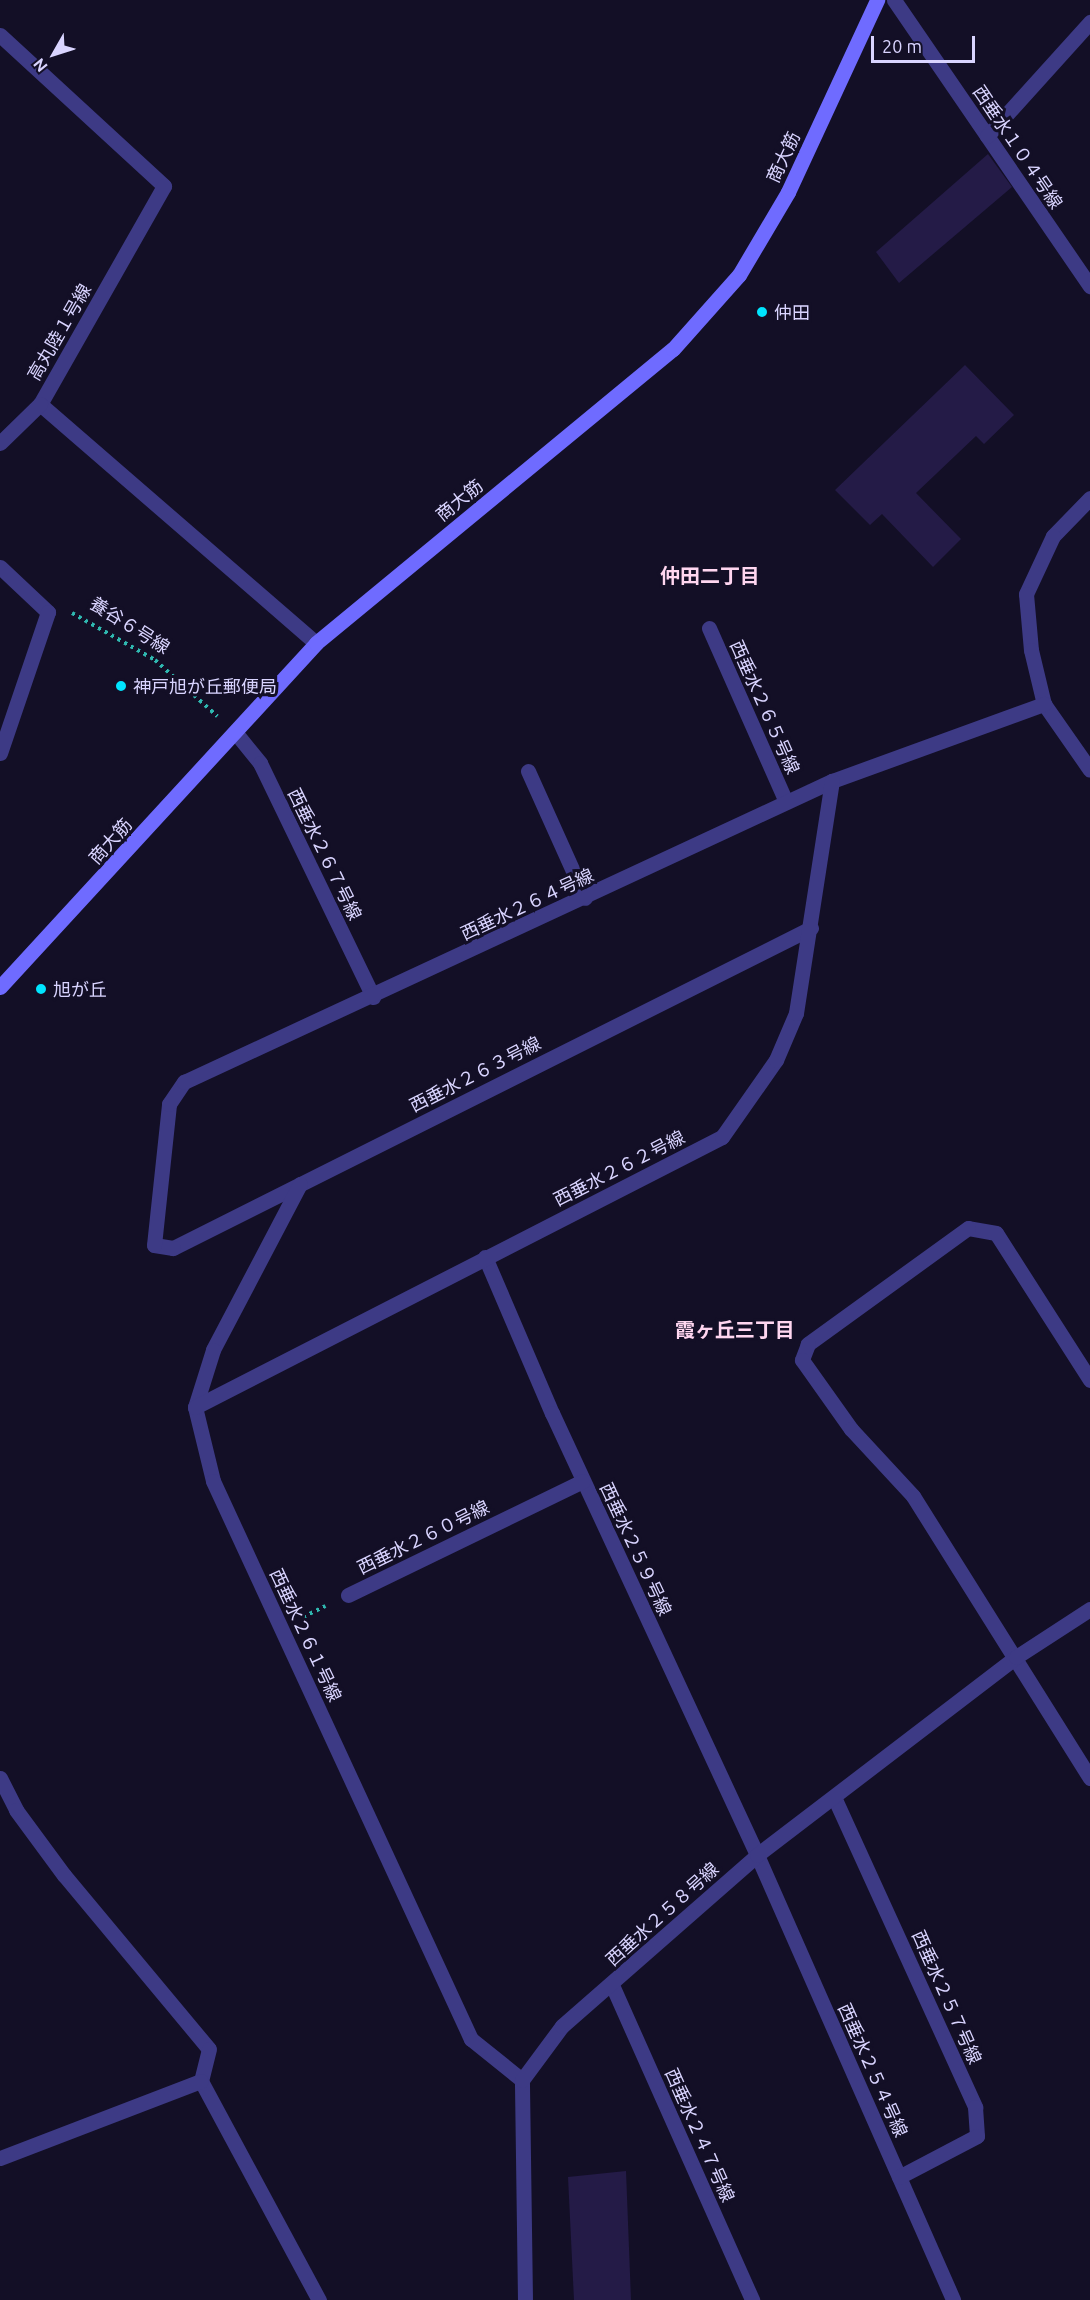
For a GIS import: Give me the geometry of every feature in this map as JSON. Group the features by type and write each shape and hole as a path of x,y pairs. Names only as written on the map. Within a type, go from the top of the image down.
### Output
{"street":[{"name":"商大筋","path":"0,987 316,643 673,349 739,274 788,192 877,0"},
{"name":"西垂水１０４号線","path":"894,0 1090,286"},
{"path":"987,136 1090,22"},
{"name":"高丸陸１号線","path":"0,35 164,186 40,405 316,643"},
{"path":"0,443 40,405"},
{"path":"1090,498 1053,536 1026,594 1031,650 1044,704 1090,770"},
{"path":"0,567 48,612 0,753"},
{"name":"西垂水２６５号線","path":"709,628 786,802"},
{"name":"西垂水２６４号線","path":"154,1245 170,1104 184,1082 373,997 832,781 1044,704"},
{"name":"西垂水２６７号線","path":"235,732 260,763 373,997"},
{"path":"528,771 585,898"},
{"name":"西垂水２６２号線","path":"195,1407 722,1137 776,1060 796,1013 832,781"},
{"name":"西垂水２６３号線","path":"154,1245 173,1248 811,928"},
{"path":"195,1407 213,1350 300,1184"},
{"path":"1090,1380 996,1233 968,1228 808,1344 802,1360 851,1429 913,1496 1090,1778"},
{"name":"西垂水２５９号線","path":"485,1257 583,1481 757,1855"},
{"name":"西垂水２６１号線","path":"195,1407 213,1481 471,2039 522,2080"},
{"name":"西垂水２６０号線","path":"348,1595 583,1481"},
{"name":"西垂水２５８号線","path":"522,2080 562,2026 612,1985 757,1855 1016,1657 1090,1609"},
{"path":"0,1778 16,1810 64,1875 209,2049 201,2080 319,2300"},
{"name":"西垂水２５７号線","path":"834,1797 975,2107 977,2136 899,2177"},
{"name":"西垂水２５４号線","path":"757,1855 953,2300"},
{"name":"西垂水２４７号線","path":"612,1985 752,2300"},
{"path":"0,2158 201,2080"},
{"path":"522,2080 525,2300"}],"path":[{"name":"養谷６号線","path":"48,612 69,611 138,648 235,732"},
{"name":"西垂水２６０号線","path":"281,1628 348,1595"}],"building":[{"path":"988,154 1012,187 899,283 876,252"},
{"path":"965,365 1014,415 984,444 976,436 916,493 961,539 933,567 882,514 870,525 835,490"},
{"path":"626,2171 631,2300 574,2300 568,2177"}],"place":[{"name":"仲田","path":"762,312"},
{"name":"神戸旭が丘郵便局","path":"121,686"},
{"name":"旭が丘","path":"41,989"}],"district":[{"name":"仲田二丁目","path":"710,575"},
{"name":"霞ヶ丘三丁目","path":"735,1329"}]}
